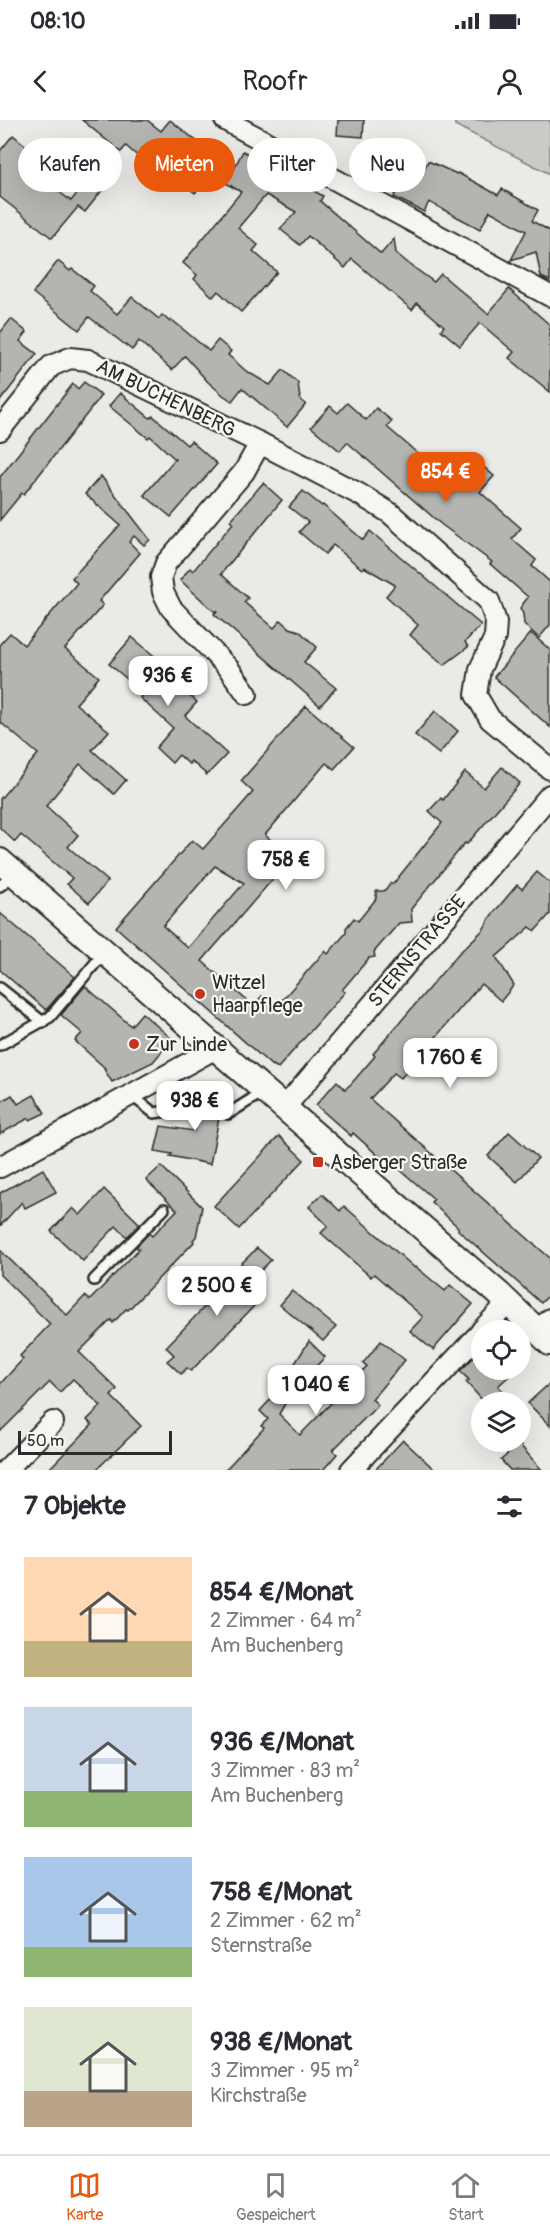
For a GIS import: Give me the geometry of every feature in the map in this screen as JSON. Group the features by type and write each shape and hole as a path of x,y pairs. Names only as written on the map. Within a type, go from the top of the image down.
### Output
{"street":[{"path":"225,120 550,296"},
{"name":"AM BUCHENBERG","path":"0,429 51,366 69,358 88,360 260,443 359,494 390,513 489,601 496,622 495,637 480,669 476,695 490,719 550,769"},
{"name":"AM BUCHENBERG","path":"248,694 229,669 171,608 163,592 161,577 166,563 244,472 260,443"},
{"name":"STERNSTRASSE","path":"285,1107 550,795"},
{"path":"5,874 105,952 503,1298 546,1331"},
{"path":"0,1167 216,1048"},
{"path":"489,1320 503,1298"},
{"path":"351,1470 471,1343"},
{"path":"6,1470 53,1422"}],"lane":[{"path":"0,1045 43,1022 105,952"},
{"path":"0,988 43,1022"},
{"path":"220,1111 228,1114 265,1090"},
{"path":"131,1095 154,1113 199,1106"},
{"path":"94,1280 164,1209"}],"shaded area":[{"path":"455,120 550,120 550,174 455,125"}],"building":[{"path":"82,120 147,120 161,131 170,120 193,138 134,138 134,153 126,146 122,151 122,138 104,138"},
{"path":"338,120 364,120 363,137 337,135"},
{"path":"13,135 18,139 18,192 59,192 71,201 78,192 101,192 85,212 78,207 52,238 0,197 0,151"},
{"path":"243,151 247,153 247,192 316,192 323,196 320,201 381,254 394,239 396,253 409,264 434,282 441,274 488,314 509,289 550,325 550,392 509,358 514,352 480,323 460,346 441,330 444,326 417,303 412,310 352,259 345,268 308,236 300,245 280,229 296,212 266,195 238,228 258,245 253,251 277,272 241,312 218,291 213,297 194,279 197,275 183,263 241,192 235,188 235,166"},
{"path":"428,161 458,173 498,195 502,189 538,210 532,221 550,231 550,281 541,277 536,252 511,260 526,231 490,211 480,229 429,202 424,212 394,197 396,192 426,192"},
{"path":"58,261 94,286 90,291 117,314 132,297 159,319 162,315 170,322 172,320 209,351 218,340 231,351 228,355 246,371 270,385 283,370 298,383 300,399 306,404 287,427 242,388 232,401 223,395 185,356 172,370 139,341 132,350 89,317 79,330 33,293"},
{"path":"11,319 27,332 20,341 37,354 0,401 0,333"},
{"path":"84,382 101,395 24,494 22,493 0,520 0,477 73,384 78,389"},
{"path":"120,393 150,418 153,416 187,445 191,441 217,464 171,517 144,495 175,459 150,436 148,438 109,406"},
{"path":"347,403 366,420 376,408 392,421 387,427 431,465 428,468 452,489 477,461 494,476 480,492 521,528 512,539 536,560 532,566 550,582 550,625 539,638 524,624 520,608 528,597 490,564 492,562 442,525 347,442 340,451 311,427 330,406 338,413"},
{"path":"101,476 150,540 144,545 134,536 129,542 140,553 99,601 103,605 65,649 99,677 76,704 109,731 92,750 126,780 114,794 80,764 46,806 78,835 68,847 108,881 89,903 67,884 72,878 21,835 15,842 0,828 0,799 38,754 0,722 0,644 10,633 24,645 77,583 72,578 120,525 85,494"},
{"path":"263,483 282,500 221,574 248,598 244,602 274,628 281,620 290,628 299,631 317,647 304,662 336,688 320,706 214,614 218,610 215,612 180,580 190,568 193,571 233,523 230,521"},
{"path":"303,491 323,505 363,540 370,531 481,625 465,642 468,647 444,665 410,635 418,625 386,596 395,585 364,567 362,569 333,545 325,554 299,532 308,522 289,507"},
{"path":"531,633 550,650 550,727 494,677"},
{"path":"132,637 167,667 162,672 197,702 185,716 227,754 207,775 191,761 189,764 179,755 172,763 156,748 173,728 140,698 144,693 109,664"},
{"path":"306,706 354,747 334,769 326,763 265,835 291,858 202,961 253,1006 262,996 275,1008 325,951 328,954 346,933 346,928 354,918 358,921 376,899 376,891 384,891 391,883 393,884 442,823 429,811 441,798 443,800 465,772 484,788 502,767 520,783 467,844 465,843 411,909 412,922 399,923 374,952 375,957 369,958 342,990 345,992 278,1068 272,1066 116,927 192,840 203,849 253,792 241,781","holes":["215,866 244,883 188,948 163,926"]},
{"path":"435,711 458,731 439,754 415,735"},
{"path":"537,872 550,883 550,914 535,931 530,927 496,957 514,985 501,1001 481,984 401,1078 394,1073 370,1099 550,1258 550,1294 541,1303 458,1230 458,1227 431,1202 434,1199 384,1156 382,1159 353,1133 351,1136 316,1105 337,1081 345,1089 351,1084 375,1056 373,1054 458,954 483,930 491,916 517,885 522,889"},
{"path":"0,913 75,977 46,1010 0,970"},
{"path":"85,986 131,1026 142,1013 172,1039 153,1062 112,1082 105,1068 75,1041 82,1033 61,1015"},
{"path":"203,1084 224,1088 221,1105 216,1105 214,1109 214,1115 219,1118 210,1164 155,1151 161,1126 194,1131 198,1113 205,1108 205,1102 200,1100"},
{"path":"12,1095 18,1104 34,1095 45,1113 30,1120 29,1118 0,1134 0,1102"},
{"path":"509,1132 538,1158 517,1182 488,1156"},
{"path":"279,1136 304,1160 239,1229 214,1206"},
{"path":"161,1166 202,1207 194,1242 128,1310 126,1309 113,1323 111,1320 79,1352 117,1389 111,1396 141,1426 96,1470 48,1470 92,1425 87,1420 101,1406 73,1379 60,1392 50,1382 0,1432 0,1384 23,1359 20,1356 50,1324 0,1275 0,1250 67,1315 85,1296 90,1300 139,1249 136,1247 149,1233 152,1236 177,1210 146,1180"},
{"path":"43,1169 56,1192 25,1208 22,1202 0,1226 0,1193"},
{"path":"104,1189 140,1224 127,1237 116,1226 83,1261 51,1231 73,1208 80,1215"},
{"path":"322,1194 340,1211 344,1206 445,1291 450,1285 473,1304 433,1350 410,1331 423,1317 374,1274 371,1277 321,1233 328,1226 309,1207"},
{"path":"257,1248 271,1260 243,1289 257,1303 191,1371 187,1368 181,1374 167,1361 174,1355 166,1347 240,1270 237,1268"},
{"path":"292,1291 336,1327 323,1341 280,1305"},
{"path":"309,1341 325,1357 293,1390 279,1414 300,1435 367,1366 363,1363 381,1341 405,1360 372,1399 378,1405 333,1450 337,1454 323,1470 225,1470 264,1428 261,1426 268,1419 260,1411 279,1390 273,1384 294,1365"},
{"path":"471,1360 471,1380 505,1380 498,1386 504,1392 475,1392 466,1382 469,1380 460,1371"},
{"path":"550,1383 550,1426 531,1406 531,1400"},
{"path":"403,1440 435,1470 375,1470"},
{"path":"510,1452 526,1452 542,1470 510,1470 501,1460"}],"place":[{"name":"Witzel Haarpflege","path":"200,994"},
{"name":"Zur Linde","path":"134,1044"},
{"name":"Asberger Straße","path":"318,1162"}]}
